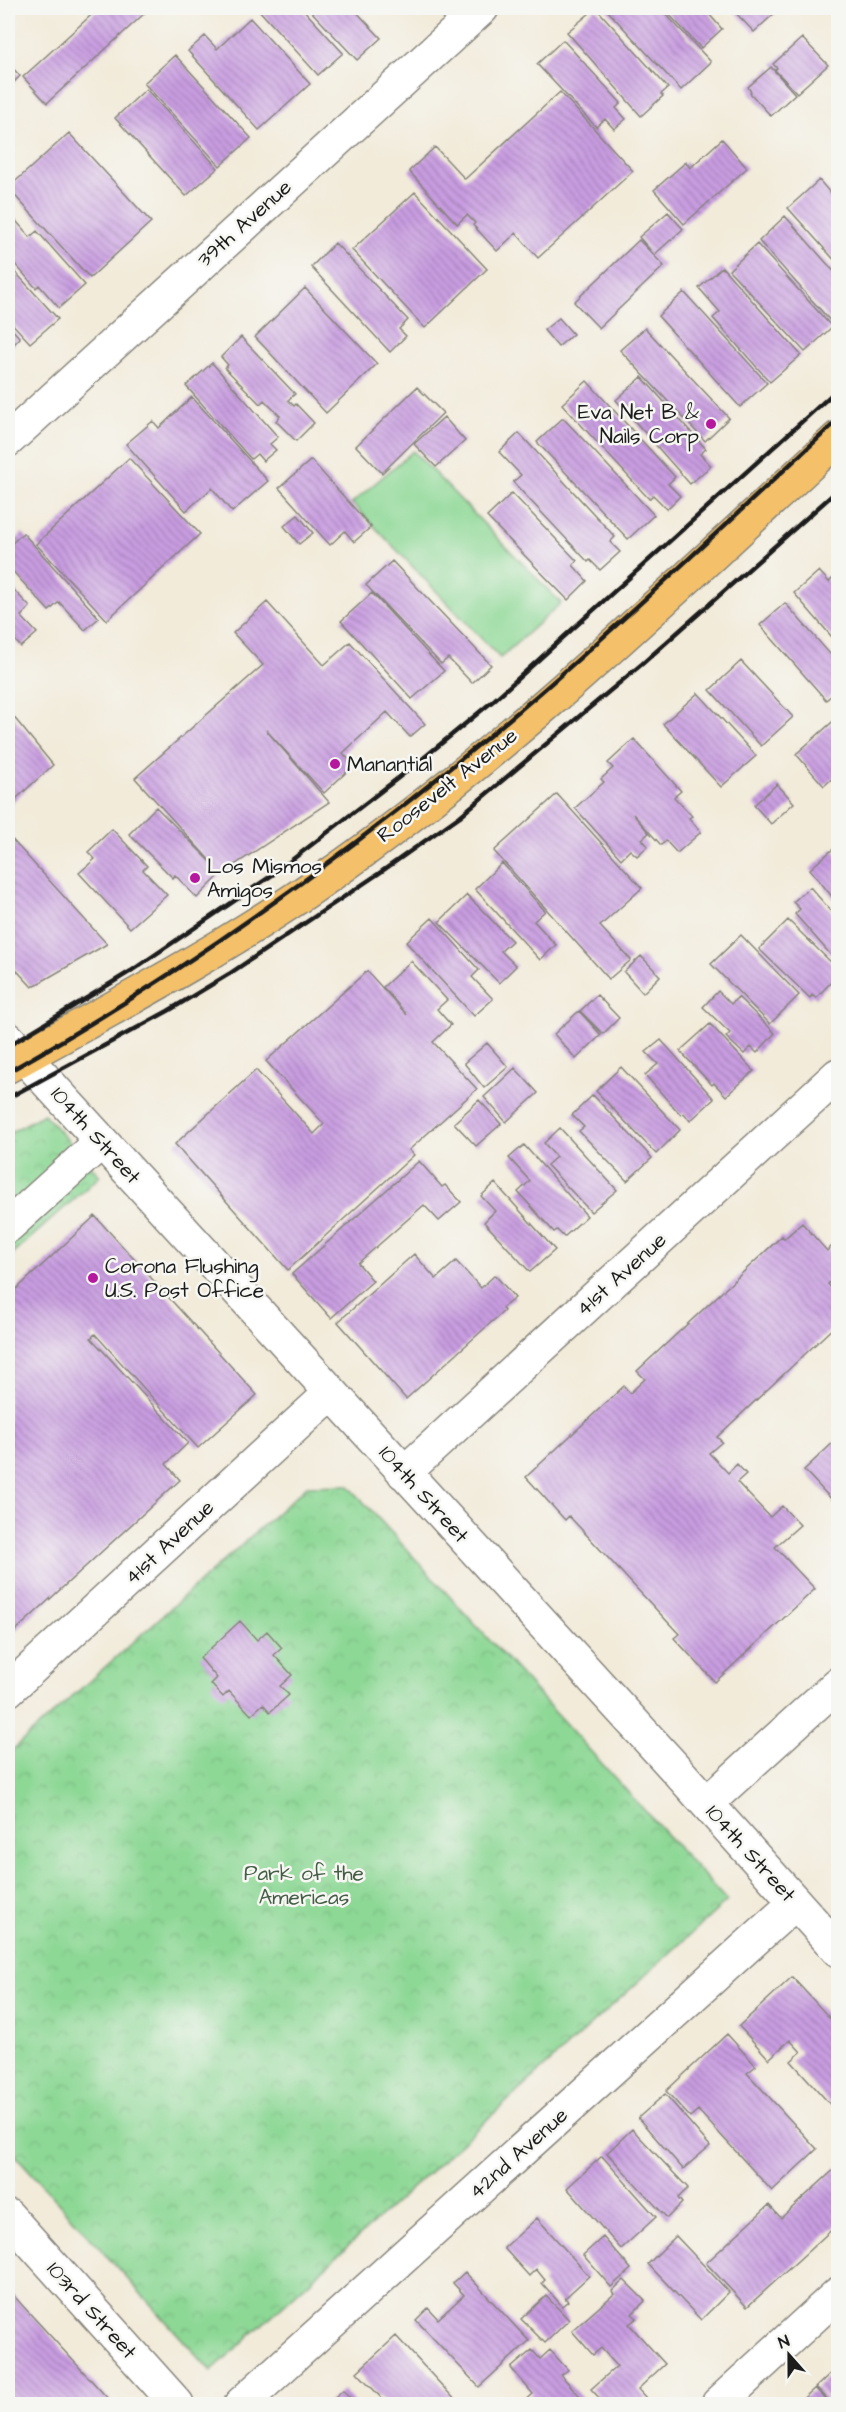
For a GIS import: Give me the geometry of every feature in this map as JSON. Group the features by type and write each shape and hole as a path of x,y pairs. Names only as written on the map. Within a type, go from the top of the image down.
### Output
{"main road":[{"name":"Roosevelt Avenue","path":"13,1054 243,934 321,882 409,818 473,768 564,690 838,438"}],"street":[{"name":"39th Avenue","path":"8,440 482,8"},
{"name":"104th Street","path":"13,1054 101,1142 707,1803 838,1950"},
{"name":"41st Avenue","path":"404,1473 838,1075"},
{"path":"8,1226 101,1142"},
{"name":"41st Avenue","path":"8,1690 331,1393"},
{"path":"707,1803 838,1684"},
{"name":"42nd Avenue","path":"241,2404 795,1903"},
{"name":"103rd Street","path":"8,2216 177,2404"},
{"path":"718,2404 838,2294"}],"green space":[{"path":"413,451 561,603 500,658 352,503"},
{"path":"44,1114 100,1176 8,1258 8,1134"},
{"name":"Park of the Americas","path":"348,1485 727,1901 211,2371 8,2147 8,1754 307,1486"}],"building":[{"path":"99,8 143,8 146,12 47,103 23,77"},
{"path":"257,8 302,8 343,53 318,75"},
{"path":"308,8 353,8 381,38 357,60"},
{"path":"596,8 668,88 661,94 663,96 641,116 567,32"},
{"path":"605,8 660,8 711,62 681,90"},
{"path":"663,8 716,8 709,14 722,29 701,48"},
{"path":"731,8 775,8 778,10 754,32"},
{"path":"250,18 310,84 259,130 188,51 205,36 217,49"},
{"path":"802,38 828,65 797,93 775,70 777,68 773,64"},
{"path":"563,40 621,103 616,108 626,119 614,129 605,119 596,127 537,64"},
{"path":"175,55 251,138 220,166 144,83"},
{"path":"8,63 20,76 8,88"},
{"path":"771,67 795,94 771,116 750,93 748,87"},
{"path":"146,89 218,168 186,196 115,118"},
{"path":"560,92 633,171 538,258 516,233 497,251 467,215 457,224 409,171 435,147 465,179"},
{"path":"69,133 151,222 90,278 8,188"},
{"path":"722,139 747,168 684,224 654,190 686,162 690,168"},
{"path":"819,180 838,202 838,264 788,208"},
{"path":"415,192 487,269 425,328 352,250"},
{"path":"668,212 683,229 654,255 639,237"},
{"path":"11,215 30,237 37,231 85,285 59,308 39,285 36,288 8,256 8,218"},
{"path":"785,216 838,276 838,320 834,325 759,241"},
{"path":"639,240 664,266 599,328 574,302"},
{"path":"335,243 408,320 399,329 406,336 390,352 311,267"},
{"path":"757,244 832,327 805,352 729,270"},
{"path":"8,264 58,319 30,343 8,319"},
{"path":"722,267 801,355 770,382 713,318 720,312 699,288"},
{"path":"305,288 377,364 326,413 255,337"},
{"path":"684,292 767,383 740,407 658,316"},
{"path":"559,318 573,334 558,347 544,330"},
{"path":"8,325 20,338 8,350"},
{"path":"645,328 729,418 705,441 620,350"},
{"path":"241,337 295,394 288,400 294,406 296,404 314,423 296,441 276,421 280,416 264,400 260,404 225,368 228,365 221,357"},
{"path":"212,363 278,437 270,444 276,450 263,461 257,454 251,459 186,386"},
{"path":"642,377 706,449 700,454 711,466 690,484 616,400"},
{"path":"587,381 675,477 668,484 680,496 667,509 653,495 649,499 562,404"},
{"path":"417,387 443,413 382,473 356,446"},
{"path":"192,397 268,481 232,512 212,488 186,511 126,444 153,421 159,428"},
{"path":"444,417 465,441 436,467 414,444"},
{"path":"563,418 654,515 628,539 537,442"},
{"path":"519,433 615,537 610,542 620,552 600,570 590,560 588,562 513,482 521,475 499,452"},
{"path":"129,458 200,534 107,620 36,544"},
{"path":"311,460 371,527 354,542 345,531 330,545 279,488"},
{"path":"512,493 577,561 573,565 587,581 568,600 487,517"},
{"path":"298,515 313,533 299,544 284,526"},
{"path":"23,533 99,618 85,630 59,602 49,611 8,566 8,547"},
{"path":"392,561 491,665 472,683 448,658 441,664 366,585"},
{"path":"819,571 829,582 838,573 838,644 794,593"},
{"path":"8,584 30,607 21,616 37,633 21,647 8,633"},
{"path":"372,593 444,671 412,699 341,621"},
{"path":"267,602 324,665 350,642 425,724 410,737 387,712 343,753 354,765 324,793 266,730 329,802 221,874 197,898 175,875 173,878 129,834 156,807 212,863 135,778 263,665 233,633"},
{"path":"785,603 838,663 838,690 826,700 760,625"},
{"path":"741,661 793,717 761,746 710,690"},
{"path":"698,693 756,756 721,787 663,724"},
{"path":"8,710 53,765 8,806"},
{"path":"838,717 838,773 824,786 796,754"},
{"path":"634,739 681,791 674,797 692,816 689,818 701,832 677,853 666,841 661,845 633,814 649,833 642,839 648,846 637,856 630,850 621,859 575,808 604,782 601,779 613,768 608,763"},
{"path":"777,784 794,803 771,824 754,805"},
{"path":"557,794 642,888 600,926 631,960 609,979 494,851"},
{"path":"112,829 147,866 143,870 167,895 130,928 79,873 95,859 88,852"},
{"path":"8,835 107,944 32,987 8,961"},
{"path":"833,849 838,856 838,904 810,869"},
{"path":"502,863 545,911 534,921 556,945 540,960 475,889"},
{"path":"810,887 838,919 838,963 795,914 800,909 793,902"},
{"path":"467,895 512,941 501,951 516,966 499,983 439,922"},
{"path":"432,918 479,970 472,977 493,999 474,1016 406,942"},
{"path":"788,920 838,969 838,975 816,998 812,995 810,998 759,949"},
{"path":"741,935 799,995 770,1024 711,964"},
{"path":"641,956 660,976 643,993 624,972"},
{"path":"411,961 447,1000 437,1009 451,1025 433,1042 477,1089 409,1150 414,1155 288,1270 175,1144 256,1070 314,1134 324,1124 266,1061 367,971 407,1015 383,987"},
{"path":"718,991 731,1004 738,997 775,1033 757,1053 751,1047 744,1054 726,1037 730,1033 703,1007"},
{"path":"597,995 619,1018 603,1034 580,1011"},
{"path":"579,1011 601,1035 576,1059 554,1034"},
{"path":"710,1024 754,1071 726,1096 714,1083 712,1085 680,1051"},
{"path":"661,1040 714,1099 690,1121 684,1113 681,1115 645,1075 658,1064 646,1052"},
{"path":"487,1043 508,1067 484,1088 464,1063"},
{"path":"621,1067 680,1130 656,1154 596,1091"},
{"path":"515,1068 538,1093 506,1122 484,1097"},
{"path":"593,1095 652,1158 627,1181 579,1131 584,1127 572,1115"},
{"path":"479,1100 501,1124 476,1146 454,1123"},
{"path":"560,1128 617,1190 591,1212 547,1165 556,1157 544,1143"},
{"path":"524,1145 587,1216 564,1237 557,1230 554,1232 518,1192 530,1181 509,1158"},
{"path":"419,1161 442,1187 445,1185 461,1202 439,1221 424,1205 358,1263 373,1281 331,1318 292,1274"},
{"path":"495,1183 555,1250 530,1272 484,1222 495,1211 481,1196"},
{"path":"95,1216 257,1395 198,1448 95,1334 91,1338 188,1443 166,1464 180,1480 15,1631 8,1624 8,1297"},
{"path":"802,1223 827,1251 838,1240 838,1274 828,1284 838,1295 838,1323 717,1437 722,1442 709,1453 728,1473 737,1464 746,1474 737,1482 770,1517 782,1506 800,1525 775,1547 815,1589 715,1682 674,1638 679,1634 569,1516 565,1520 526,1477 624,1386 630,1393 645,1379 637,1371 782,1236 784,1239"},
{"path":"414,1254 436,1279 456,1261 481,1288 495,1275 515,1298 502,1308 504,1311 406,1399 338,1322"},
{"path":"838,1438 838,1506 804,1470"},
{"path":"240,1621 257,1640 267,1631 282,1648 274,1655 292,1675 280,1686 289,1695 270,1712 263,1704 251,1715 229,1691 223,1697 211,1684 217,1678 200,1658"},
{"path":"792,1977 838,2027 838,2113 791,2061 801,2052 790,2040 769,2059 739,2026"},
{"path":"727,2034 756,2066 747,2073 817,2149 772,2191 698,2110 690,2117 666,2091"},
{"path":"665,2094 710,2146 683,2169 638,2118"},
{"path":"632,2129 688,2188 678,2198 682,2203 667,2218 607,2153"},
{"path":"602,2156 656,2217 621,2249 567,2188"},
{"path":"838,2166 838,2224 747,2307 706,2263 769,2205 781,2218"},
{"path":"537,2218 589,2276 565,2298 568,2301 562,2306 542,2283 545,2280 536,2269 529,2276 504,2248"},
{"path":"676,2236 729,2292 701,2320 648,2264"},
{"path":"603,2237 631,2269 611,2287 583,2255"},
{"path":"465,2272 529,2341 479,2387 416,2320 428,2308 438,2319 464,2295 453,2283"},
{"path":"624,2280 645,2301 632,2314 637,2318 629,2324 665,2364 638,2389 646,2398 639,2404 605,2404 591,2389 617,2366 601,2348 593,2355 572,2331 614,2294 612,2291"},
{"path":"8,2289 22,2305 113,2404 8,2404"},
{"path":"546,2296 569,2320 545,2343 521,2319"},
{"path":"396,2336 459,2404 387,2404 357,2372"},
{"path":"532,2350 540,2359 550,2350 568,2370 561,2375 587,2404 522,2404 533,2394 511,2368"},
{"path":"838,2366 838,2404 832,2404 816,2387"},
{"path":"815,2388 830,2404 797,2404"},
{"path":"343,2390 356,2404 327,2404"}],"railway":[{"path":"8,1046 131,971 271,876 415,765 493,701 838,389"},
{"path":"8,1072 148,988 216,943 283,896 414,797 478,746 578,660 838,420"},
{"path":"8,1098 168,1011 229,974 460,816 642,664 838,490"}],"place":[{"name":"Eva Net B & Nails Corp","path":"711,424"},
{"name":"Manantial","path":"335,764"},
{"name":"Los Mismos Amigos","path":"195,878"},
{"name":"Corona Flushing U.S. Post Office","path":"93,1278"}]}
